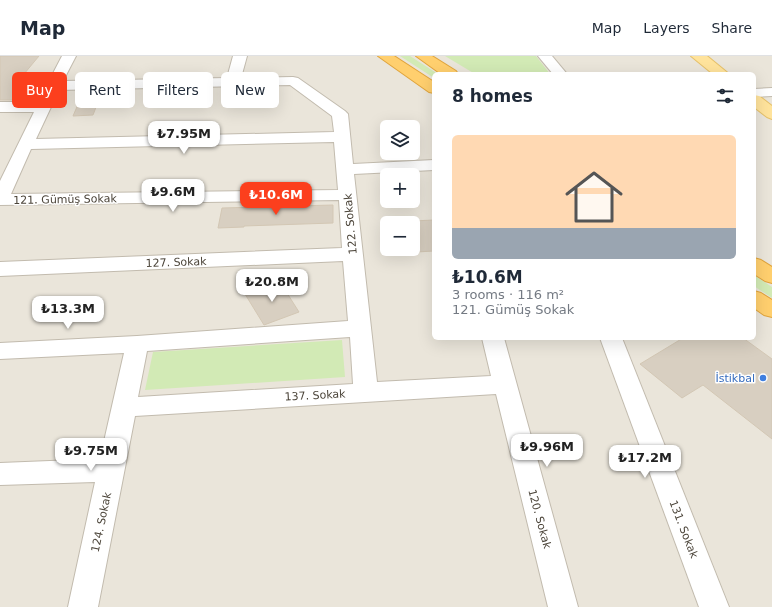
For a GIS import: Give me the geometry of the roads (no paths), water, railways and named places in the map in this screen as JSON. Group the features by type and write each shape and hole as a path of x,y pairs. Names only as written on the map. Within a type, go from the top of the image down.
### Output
{"highway":[{"path":"385,56 432,88"},
{"path":"423,56 448,72"},
{"path":"756,266 772,276"},
{"path":"756,299 772,310"}],"main road":[{"path":"698,56 719,72"},
{"path":"756,100 772,114"}],"street":[{"path":"62,72 69,56"},
{"path":"236,72 240,56"},
{"path":"545,56 558,72"},
{"name":"122. Sokak","path":"279,81 293,81 340,114 346,196 366,392"},
{"path":"67,86 221,82"},
{"path":"756,99 772,92"},
{"path":"0,107 12,107"},
{"path":"1,196 43,108"},
{"path":"25,144 342,137"},
{"path":"345,169 432,165"},
{"name":"121. Gümüş Sokak","path":"1,196 346,196"},
{"name":"127. Sokak","path":"0,269 352,254"},
{"path":"0,351 137,344 360,328"},
{"name":"120. Sokak","path":"494,340 563,607"},
{"name":"131. Sokak","path":"612,340 714,607"},
{"name":"124. Sokak","path":"83,607 137,344"},
{"name":"137. Sokak","path":"124,407 505,384"},
{"path":"0,474 111,470"}],"place":[{"name":"İstikbal","path":"763,378"}]}
